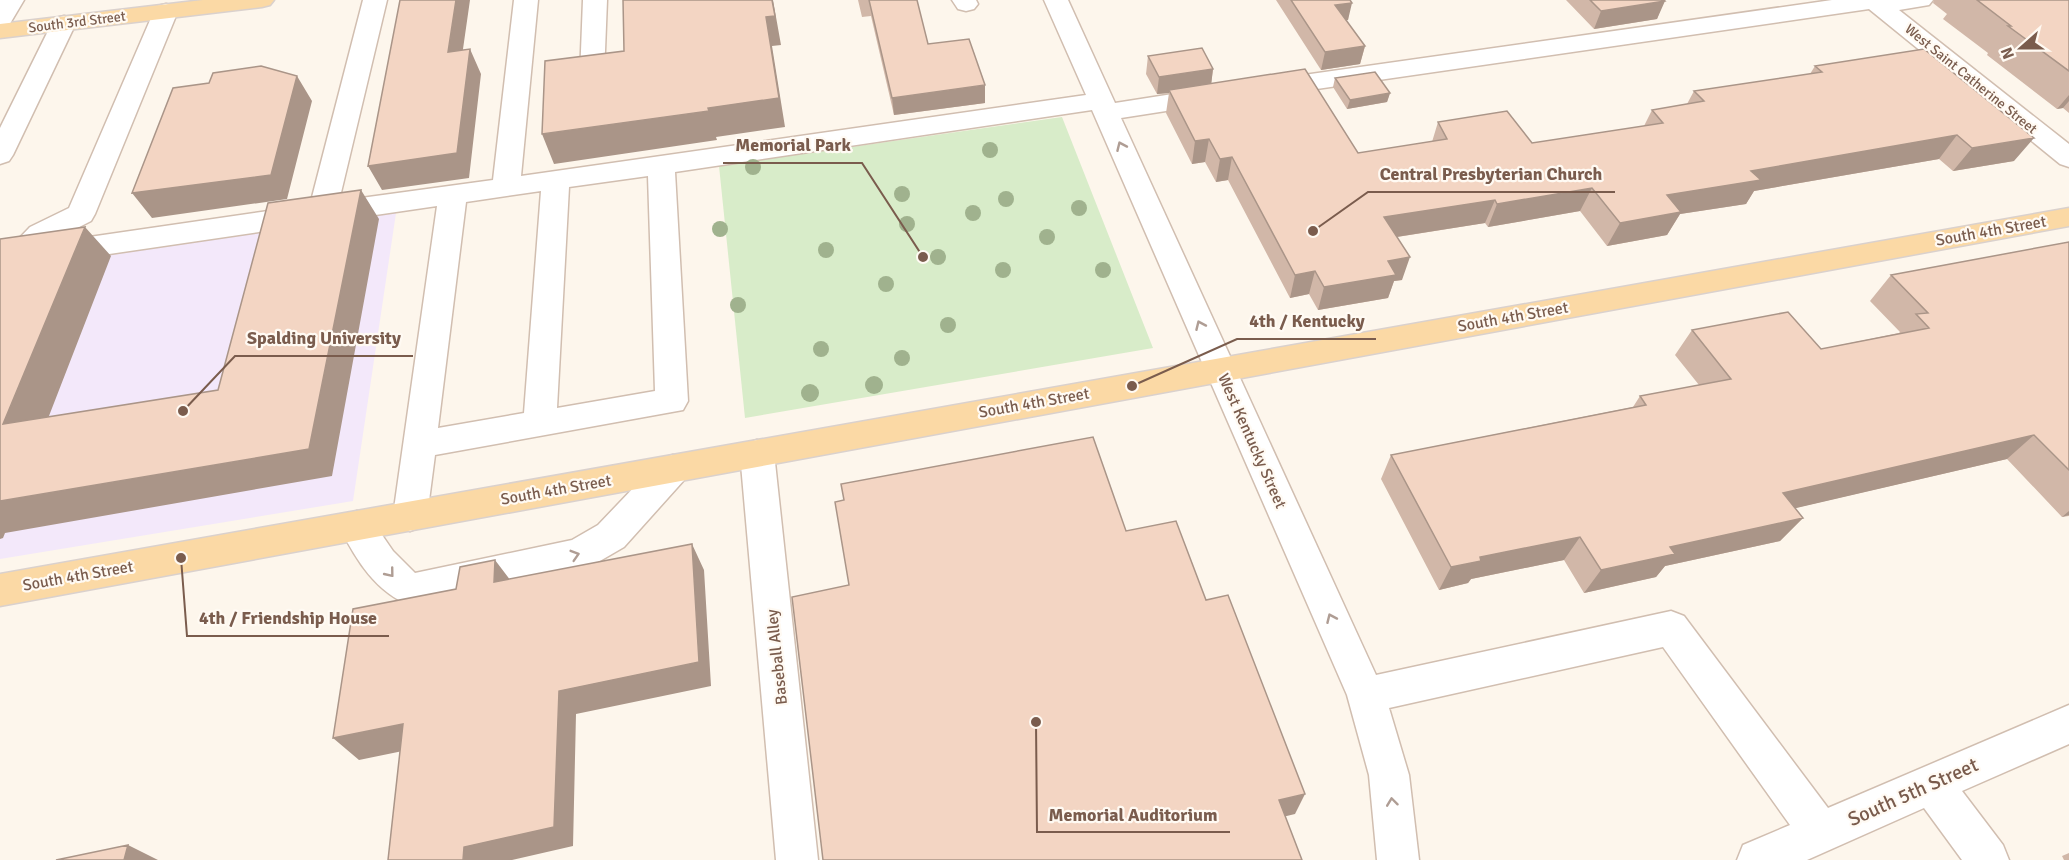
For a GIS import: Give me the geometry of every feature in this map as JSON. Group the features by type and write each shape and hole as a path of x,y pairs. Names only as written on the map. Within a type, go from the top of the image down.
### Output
{"main road":[{"name":"South 3rd Street","path":"0,31 153,8 262,0"},
{"name":"South 4th Street","path":"0,590 2069,217"}],"street":[{"path":"0,22 12,0"},
{"path":"322,212 375,0"},
{"path":"506,186 526,0"},
{"path":"592,76 595,0"},
{"name":"West Kentucky Street","path":"1056,0 1366,695 1389,775 1398,860"},
{"path":"8,259 506,186 1103,107 1236,92 1699,16 1783,6 1921,0"},
{"name":"West Saint Catherine Street","path":"1876,2 2069,158"},
{"path":"8,259 40,234 81,214 153,8"},
{"path":"1,152 64,23"},
{"path":"0,96 30,92"},
{"path":"420,444 672,401 661,166"},
{"path":"540,423 556,180"},
{"path":"410,516 453,194"},
{"name":"Baseball Alley","path":"757,453 797,860"},
{"path":"357,526 390,574 401,585 412,590 580,554 611,536 673,469"},
{"path":"1366,695 1671,628 1821,833"},
{"name":"South 5th Street","path":"1758,860 2069,724"},
{"path":"1932,784 1988,860"}],"shaded area":[{"path":"396,213 353,501 0,559 0,322 26,262"}],"green space":[{"path":"1062,117 1153,348 745,418 719,166"}],"building":[{"path":"400,0 456,0 448,52 470,49 457,153 368,166"},
{"path":"623,0 772,0 775,16 766,17 779,98 708,108 709,111 542,134 545,61 624,51"},
{"path":"869,0 917,0 928,44 969,39 985,85 892,98"},
{"path":"1291,0 1350,0 1352,3 1335,5 1365,46 1325,52"},
{"path":"1590,0 1664,0 1665,1 1601,11"},
{"path":"1977,0 2069,0 2069,71 2008,26 2011,26"},
{"path":"1202,48 1213,69 1159,77 1148,56"},
{"path":"1924,49 2034,138 1972,148 1957,135 1751,171 1761,180 1667,195 1681,212 1620,223 1592,188 1497,204 1495,200 1384,217 1410,257 1388,261 1396,275 1324,287 1315,271 1295,275 1232,157 1220,159 1209,139 1195,141 1169,90 1305,69 1358,153 1447,139 1438,122 1507,111 1532,143 1663,123 1652,110 1704,101 1694,91 1822,72 1815,66"},
{"path":"261,66 297,76 271,175 132,193 173,88 209,83 213,73"},
{"path":"1375,72 1390,93 1350,100 1335,78"},
{"path":"361,190 309,449 0,501 0,239 85,227 3,424 218,390 268,203"},
{"path":"2069,242 2069,470 2034,435 1783,493 1803,518 1670,547 1675,554 1601,570 1580,537 1480,557 1481,561 1451,567 1391,455 1646,405 1640,396 1731,379 1692,330 1788,312 1821,349 1929,328 1916,314 1928,313 1891,275"},
{"path":"1093,437 1126,531 1176,521 1206,600 1228,595 1305,794 1279,800 1302,860 823,860 792,597 849,585 835,502 844,500 841,484"},
{"path":"692,544 699,662 559,691 554,827 464,847 463,860 388,860 403,724 333,738 353,609 456,589 460,567 495,560 494,582"},
{"path":"128,845 124,860 56,860"}],"place":[{"name":"Central Presbyterian Church","path":"1313,231"},
{"name":"Memorial Park","path":"923,257"},
{"name":"4th / Kentucky","path":"1132,386"},
{"name":"Spalding University","path":"183,411"},
{"name":"4th / Friendship House","path":"181,558"},
{"name":"Memorial Auditorium","path":"1036,722"}]}
